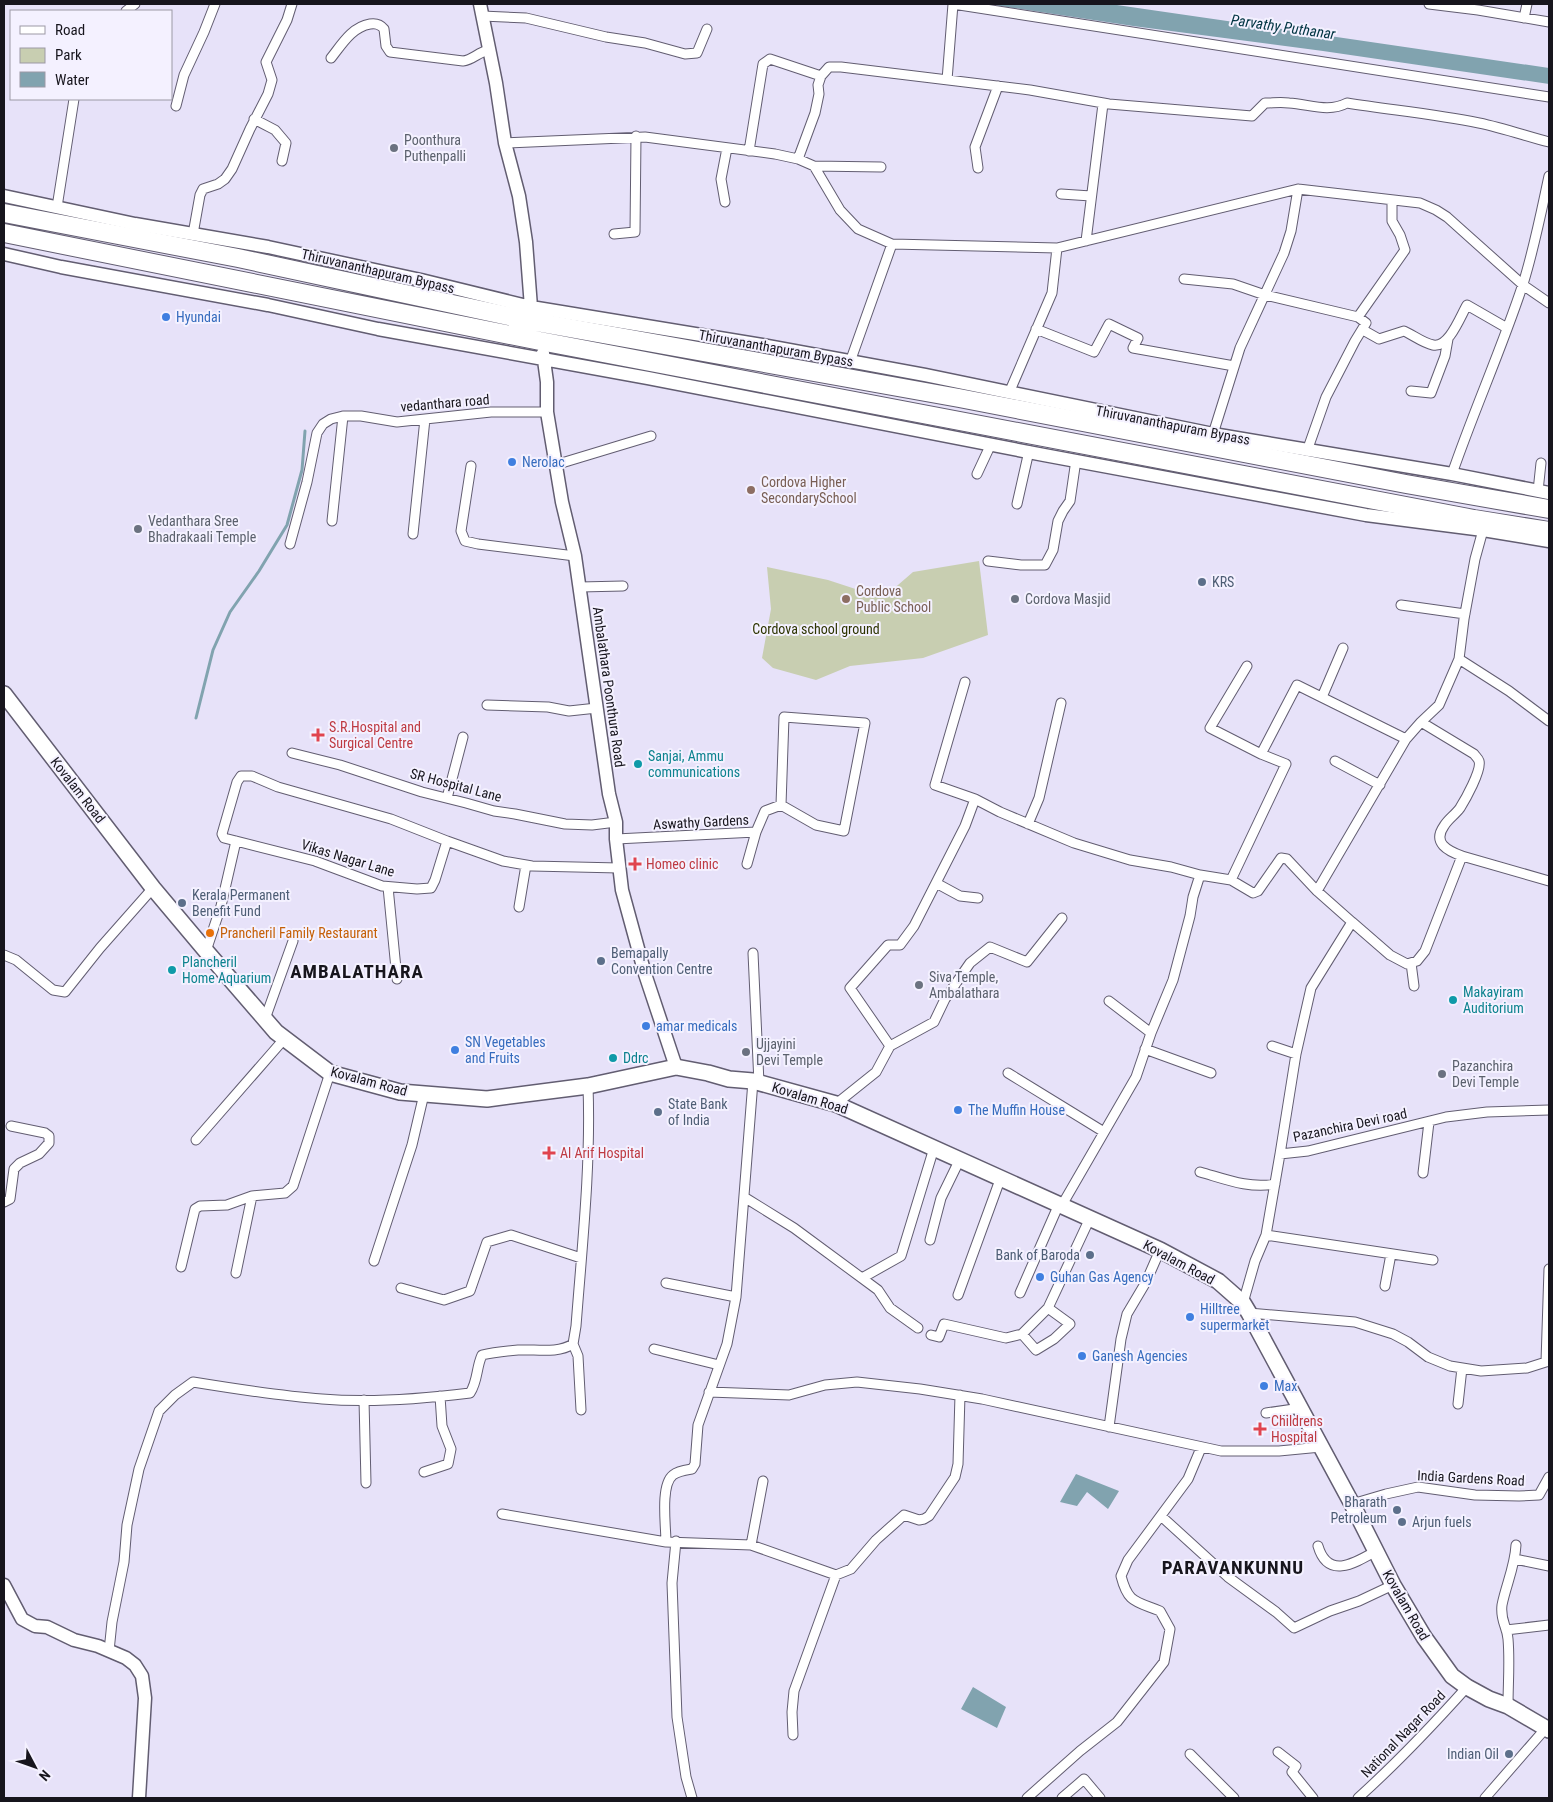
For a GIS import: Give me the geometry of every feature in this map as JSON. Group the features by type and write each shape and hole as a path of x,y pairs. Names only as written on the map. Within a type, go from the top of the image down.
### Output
{"highway":[{"name":"Thiruvananthapuram Bypass","path":"4,213 1406,484 1549,509"},
{"path":"4,233 540,341 1549,532"}],"main road":[{"name":"Kovalam Road","path":"5,698 153,888 276,1032 330,1073 400,1092 487,1099 588,1086 676,1067 729,1079 756,1082 836,1104 1160,1250 1218,1281 1246,1308 1322,1447 1393,1584 1424,1637 1452,1676 1467,1687 1508,1706 1548,1729"}],"street":[{"path":"176,106 184,75 215,4"},
{"path":"193,234 200,195 203,189 218,184 225,179 232,169 254,119 268,94 271,83 266,62 287,20 292,4"},
{"path":"947,80 953,4 1549,97"},
{"path":"1429,4 1549,22"},
{"path":"1524,18 1527,4"},
{"path":"481,10 526,18 606,37 645,43 685,54 697,53 707,29"},
{"name":"Ambalathara Poonthura Road","path":"481,10 505,143 520,205 534,315 545,359 547,412 555,465 580,587 609,794 616,822 622,890 645,974 676,1067"},
{"path":"331,58 355,29 374,23 379,24 384,29 386,46 390,52 463,61 471,59 478,53 489,50"},
{"path":"749,151 763,64 770,58 821,76"},
{"path":"798,159 815,113 819,94 818,85 821,76 829,67 998,86 1103,104 1252,116 1265,103 1289,103 1325,108 1340,107 1347,103 1472,122 1549,142"},
{"path":"978,168 975,147 998,86"},
{"path":"57,207 74,100"},
{"path":"1086,240 1103,104"},
{"path":"254,119 275,130 286,143 282,161"},
{"path":"614,234 635,232 636,136"},
{"path":"505,143 636,136 798,159 814,166 881,167"},
{"path":"725,202 721,179 727,148"},
{"path":"814,166 840,210 858,229 892,244 1057,248 1298,189 1420,203 1436,210 1447,218 1523,285 1549,303"},
{"path":"1452,474 1523,285 1536,239 1549,176"},
{"path":"1213,434 1240,348 1284,254 1291,231 1298,189"},
{"path":"1061,194 1091,196"},
{"name":"Thiruvananthapuram Bypass","path":"4,196 268,247 421,280 534,315 622,321 925,375 1009,394 1213,434 1452,474 1544,492"},
{"path":"1358,318 1405,250 1400,234 1392,221 1392,200"},
{"path":"850,362 892,244"},
{"path":"1009,394 1052,292 1057,248"},
{"path":"4,254 87,272 258,303 378,329 1366,515 1549,540"},
{"path":"1184,279 1233,284 1265,295 1358,318 1366,323 1326,397 1307,450"},
{"path":"1411,391 1431,393 1445,356 1448,339 1467,305 1507,328"},
{"path":"1036,329 1094,352 1110,324 1138,338 1134,348 1234,366"},
{"path":"1362,330 1379,339 1404,330 1433,345 1442,344 1448,339"},
{"name":"vedanthara road","path":"290,544 307,482 317,433 323,424 331,418 343,416 377,418 397,422 492,412 547,412"},
{"path":"332,521 343,416"},
{"path":"413,534 425,419"},
{"path":"555,465 651,436"},
{"path":"977,474 992,444"},
{"path":"1017,504 1029,452"},
{"path":"988,561 1021,565 1046,565 1053,550 1058,521 1070,501 1076,460"},
{"path":"1541,463 1544,492"},
{"path":"471,466 461,531 465,541 575,556"},
{"path":"1317,891 1406,739 1439,705 1459,660 1475,559 1484,530"},
{"path":"580,587 623,586"},
{"path":"1402,605 1465,614"},
{"path":"1322,697 1342,648"},
{"path":"1459,660 1509,691 1549,721"},
{"path":"1231,880 1286,764 1260,754 1210,728 1248,666"},
{"path":"965,682 935,786 975,799 1000,812 1074,843 1130,860 1231,880 1253,893 1258,892 1281,858 1287,858 1317,891 1352,922 1390,955 1407,964 1417,961 1425,951 1462,856"},
{"path":"1260,754 1297,685 1406,739"},
{"path":"1028,824 1038,798 1060,703"},
{"path":"487,705 548,707 569,711 597,708"},
{"path":"756,832 765,811 782,806 816,825 844,832 865,723 784,717 782,806"},
{"path":"1421,722 1474,754 1479,761 1479,770 1459,808 1440,834 1441,842 1448,851 1549,881"},
{"path":"447,798 463,737"},
{"name":"SR Hospital Lane","path":"292,753 340,765 422,792 494,811 565,824 592,826 616,822"},
{"path":"1335,761 1380,785"},
{"path":"206,951 221,906 236,841 224,838 222,834 237,782 241,776 246,775 278,787 390,819 447,842 504,861 526,865 620,868"},
{"path":"890,1046 850,988 888,945 900,945 914,926 966,826 975,799"},
{"name":"Aswathy Gardens","path":"616,839 756,832 747,864"},
{"name":"Vikas Nagar Lane","path":"236,841 315,861 388,887 425,889 431,888 435,880 447,842"},
{"path":"519,907 526,865"},
{"path":"1020,1292 1060,1205 1136,1078 1151,1032 1173,980 1200,874"},
{"path":"936,883 960,896 978,898"},
{"path":"388,887 396,979"},
{"path":"4,955 16,960 53,990 65,992 100,948 153,888"},
{"path":"836,1104 876,1072 890,1046 934,1022 945,998 970,963 990,947 1027,962 1062,918"},
{"path":"1280,1154 1296,1054 1311,988 1352,922"},
{"path":"265,1019 293,941"},
{"path":"692,1798 686,1778 677,1717 671,1542 665,1499 671,1476 692,1469 696,1464 698,1425 727,1344 736,1297 756,1082 753,953"},
{"path":"1411,963 1414,986"},
{"path":"1109,1001 1151,1032"},
{"path":"196,1140 285,1038"},
{"path":"1272,1046 1296,1054"},
{"path":"1145,1049 1211,1073"},
{"path":"181,1267 195,1209 200,1206 227,1205 252,1196 286,1194 293,1186 330,1073"},
{"path":"1008,1073 1104,1132"},
{"path":"581,1410 578,1356 573,1344 576,1326 590,1126 588,1086"},
{"path":"374,1261 412,1145 424,1094"},
{"name":"Pazanchira Devi road","path":"1246,1308 1255,1262 1266,1235 1280,1154 1308,1151 1446,1117 1487,1112 1549,1110"},
{"path":"1423,1173 1429,1122"},
{"path":"4,1202 10,1199 14,1169 20,1163 40,1154 49,1143 49,1136 45,1133 11,1126"},
{"path":"862,1278 901,1256 934,1148"},
{"path":"930,1240 941,1198 960,1159"},
{"path":"1200,1172 1241,1184 1260,1187 1275,1184"},
{"path":"958,1295 1001,1177"},
{"path":"236,1273 252,1196"},
{"path":"744,1197 794,1228 878,1290 890,1308 918,1328"},
{"path":"931,1335 940,1337 944,1324 1006,1338 1022,1334 1048,1308 1090,1218"},
{"path":"401,1288 444,1300 470,1291 487,1242 510,1235 581,1258"},
{"path":"1266,1235 1433,1260"},
{"path":"1109,1427 1121,1339 1127,1314 1146,1282 1160,1250"},
{"path":"1385,1286 1391,1254"},
{"path":"1246,1308 1355,1322 1393,1334 1408,1342 1428,1357 1450,1366 1481,1371 1527,1368 1548,1362 1549,1268"},
{"path":"666,1283 736,1297"},
{"path":"1022,1334 1036,1350 1054,1340 1070,1324 1048,1308"},
{"path":"109,1651 112,1622 124,1562 132,1499 139,1469 159,1411 175,1395 193,1382 266,1394 324,1400 364,1400 470,1393 476,1385 478,1363 482,1355 518,1350 564,1349 573,1344"},
{"path":"654,1349 719,1365"},
{"path":"1458,1404 1462,1368"},
{"path":"709,1392 788,1395 825,1385 857,1382 960,1395 1221,1451 1279,1451 1322,1447"},
{"path":"502,1514 671,1542 750,1545 836,1575 850,1569 876,1540 904,1515 919,1520 924,1519 937,1506 955,1477 958,1464 960,1395"},
{"path":"424,1472 448,1464 451,1449 442,1426 440,1396"},
{"path":"364,1400 366,1482"},
{"path":"1266,1413 1301,1408"},
{"path":"1027,1798 1080,1751 1117,1722 1164,1662 1170,1629 1160,1610 1131,1600 1125,1591 1120,1576 1128,1560 1188,1480 1201,1448"},
{"name":"India Gardens Road","path":"1352,1504 1418,1487 1475,1495 1519,1496 1539,1494 1549,1477"},
{"path":"750,1545 763,1481"},
{"path":"1161,1516 1228,1577 1276,1612 1294,1628 1330,1611 1359,1602 1393,1584"},
{"path":"1508,1706 1508,1638 1502,1620 1502,1606 1515,1559 1516,1545"},
{"path":"1318,1546 1321,1556 1328,1563 1347,1566 1376,1550"},
{"path":"1515,1559 1549,1566"},
{"path":"793,1735 792,1712 794,1691 836,1575"},
{"path":"4,1585 22,1619 35,1626 47,1627 74,1640 126,1658 135,1665 142,1676 145,1698 139,1798"},
{"path":"1506,1630 1549,1625"},
{"name":"National Nagar Road","path":"1358,1798 1418,1741 1467,1687"},
{"path":"1485,1798 1548,1729"},
{"path":"1278,1752 1296,1766 1292,1772 1313,1798"},
{"path":"1190,1754 1234,1798"},
{"path":"1062,1798 1084,1779 1100,1798"}],"green space":[{"name":"Cordova school ground","path":"979,561 988,635 923,658 850,666 816,680 773,668 762,658 771,609 767,567 828,580 883,598 913,572"}],"water":[{"path":"987,4 1110,4 1549,68 1549,84 1133,26"},
{"path":"1076,1474 1119,1491 1108,1509 1087,1492 1077,1506 1060,1502"},
{"path":"973,1687 1006,1707 997,1728 961,1709"}],"waterway":[{"path":"196,718 213,650 230,612 259,571 287,525 302,470 305,431"}],"place":[{"name":"Poonthura Puthenpalli","path":"394,148"},
{"name":"Hyundai","path":"166,317"},
{"name":"Nerolac","path":"512,462"},
{"name":"Cordova Higher SecondarySchool","path":"751,490"},
{"name":"Vedanthara Sree Bhadrakaali Temple","path":"138,529"},
{"name":"KRS","path":"1202,582"},
{"name":"Cordova Public School","path":"846,599"},
{"name":"Cordova Masjid","path":"1015,599"},
{"name":"S.R.Hospital and Surgical Centre","path":"318,735"},
{"name":"Sanjai, Ammu communications","path":"638,764"},
{"name":"Homeo clinic","path":"635,864"},
{"name":"Kerala Permanent Benefit Fund","path":"182,903"},
{"name":"Prancheril Family Restaurant","path":"210,933"},
{"name":"Bemapally Convention Centre","path":"601,961"},
{"name":"Plancheril Home Aquarium","path":"172,970"},
{"name":"Siva Temple, Ambalathara","path":"919,985"},
{"name":"Makayiram Auditorium","path":"1453,1000"},
{"name":"amar medicals","path":"646,1026"},
{"name":"SN Vegetables and Fruits","path":"455,1050"},
{"name":"Ujjayini Devi Temple","path":"746,1052"},
{"name":"Ddrc","path":"613,1058"},
{"name":"Pazanchira Devi Temple","path":"1442,1074"},
{"name":"The Muffin House","path":"958,1110"},
{"name":"State Bank of India","path":"658,1112"},
{"name":"Al Arif Hospital","path":"549,1153"},
{"name":"Bank of Baroda","path":"1090,1255"},
{"name":"Guhan Gas Agency","path":"1040,1277"},
{"name":"Hilltree supermarket","path":"1190,1317"},
{"name":"Ganesh Agencies","path":"1082,1356"},
{"name":"Max","path":"1264,1386"},
{"name":"Childrens Hospital","path":"1260,1429"},
{"name":"Bharath Petroleum","path":"1397,1510"},
{"name":"Arjun fuels","path":"1402,1522"},
{"name":"Indian Oil","path":"1509,1754"}],"district":[{"name":"AMBALATHARA","path":"357,971"},
{"name":"PARAVANKUNNU","path":"1233,1567"}],"water label":[{"name":"Parvathy Puthanar","path":"1283,27"}]}
